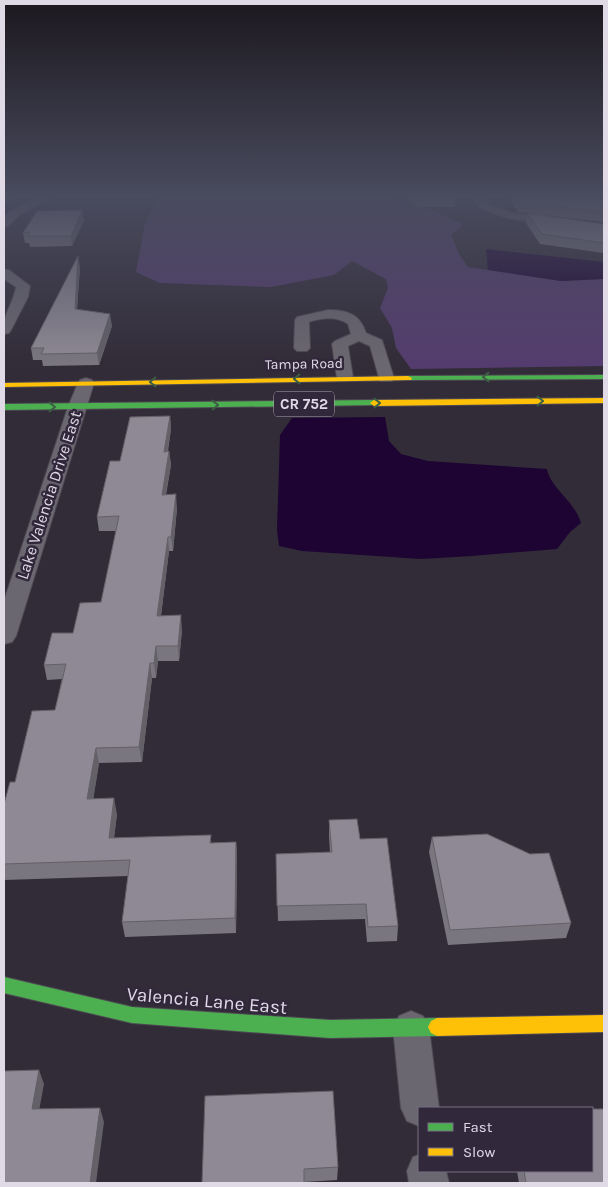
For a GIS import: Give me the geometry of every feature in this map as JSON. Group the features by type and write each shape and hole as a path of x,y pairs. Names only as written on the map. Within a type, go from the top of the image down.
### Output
{"main road":[{"name":"Tampa Road","path":"4,385 345,378 604,377"},
{"name":"CR 752","path":"4,407 604,400"},
{"name":"Valencia Lane East","path":"4,986 132,1015 330,1028 604,1023"}],"street":[{"path":"4,272 23,286 21,296 4,330"},
{"path":"302,348 302,320 312,316 335,315 348,317 354,322 359,336"},
{"path":"345,378 340,344 359,336 377,343 386,378"},
{"name":"Lake Valencia Drive East","path":"4,636 86,384"},
{"path":"411,1028 420,1107"}],"shaded area":[{"path":"140,252 458,252 468,267 561,281 604,279 604,366 411,369 396,348 392,328 380,308 388,288 386,279 352,261 334,275 271,287 160,283 136,272"},
{"path":"486,252 517,252 604,262 604,279 561,281 488,270"},
{"path":"385,417 389,441 401,454 428,461 547,469 553,483 578,515 581,523 570,532 557,549 472,556 421,559 302,551 279,546 277,530 280,435 292,418"}],"building":[{"path":"78,256 75,309 110,314 97,353 41,354 44,348 31,348"},
{"path":"170,416 164,452 169,451 162,495 176,494 171,537 168,537 157,616 181,615 178,646 156,646 154,663 150,663 139,747 96,748 87,799 114,798 109,838 211,835 210,843 236,842 235,918 122,922 130,860 4,864 4,804 10,782 15,782 32,711 55,710 66,664 44,665 52,633 73,633 80,603 101,602 119,516 97,517 110,461 120,461 130,417"},
{"path":"357,819 360,839 387,838 398,926 368,927 366,904 277,906 276,854 332,852 329,820"},
{"path":"487,834 530,854 549,853 571,923 450,930 432,837"},
{"path":"39,1070 32,1109 100,1108 90,1183 4,1183 4,1071"},
{"path":"333,1091 338,1167 304,1169 304,1183 202,1183 205,1096"},
{"path":"593,1109 604,1109 604,1183 526,1183 524,1172 593,1172"}],"traffic: fast":[{"path":"408,378 604,377"},
{"path":"4,407 374,403"},
{"path":"4,985 132,1015 330,1029 437,1027"}],"traffic: slow":[{"path":"4,385 408,378"},
{"path":"374,403 604,400"},
{"path":"437,1027 604,1023"}]}
